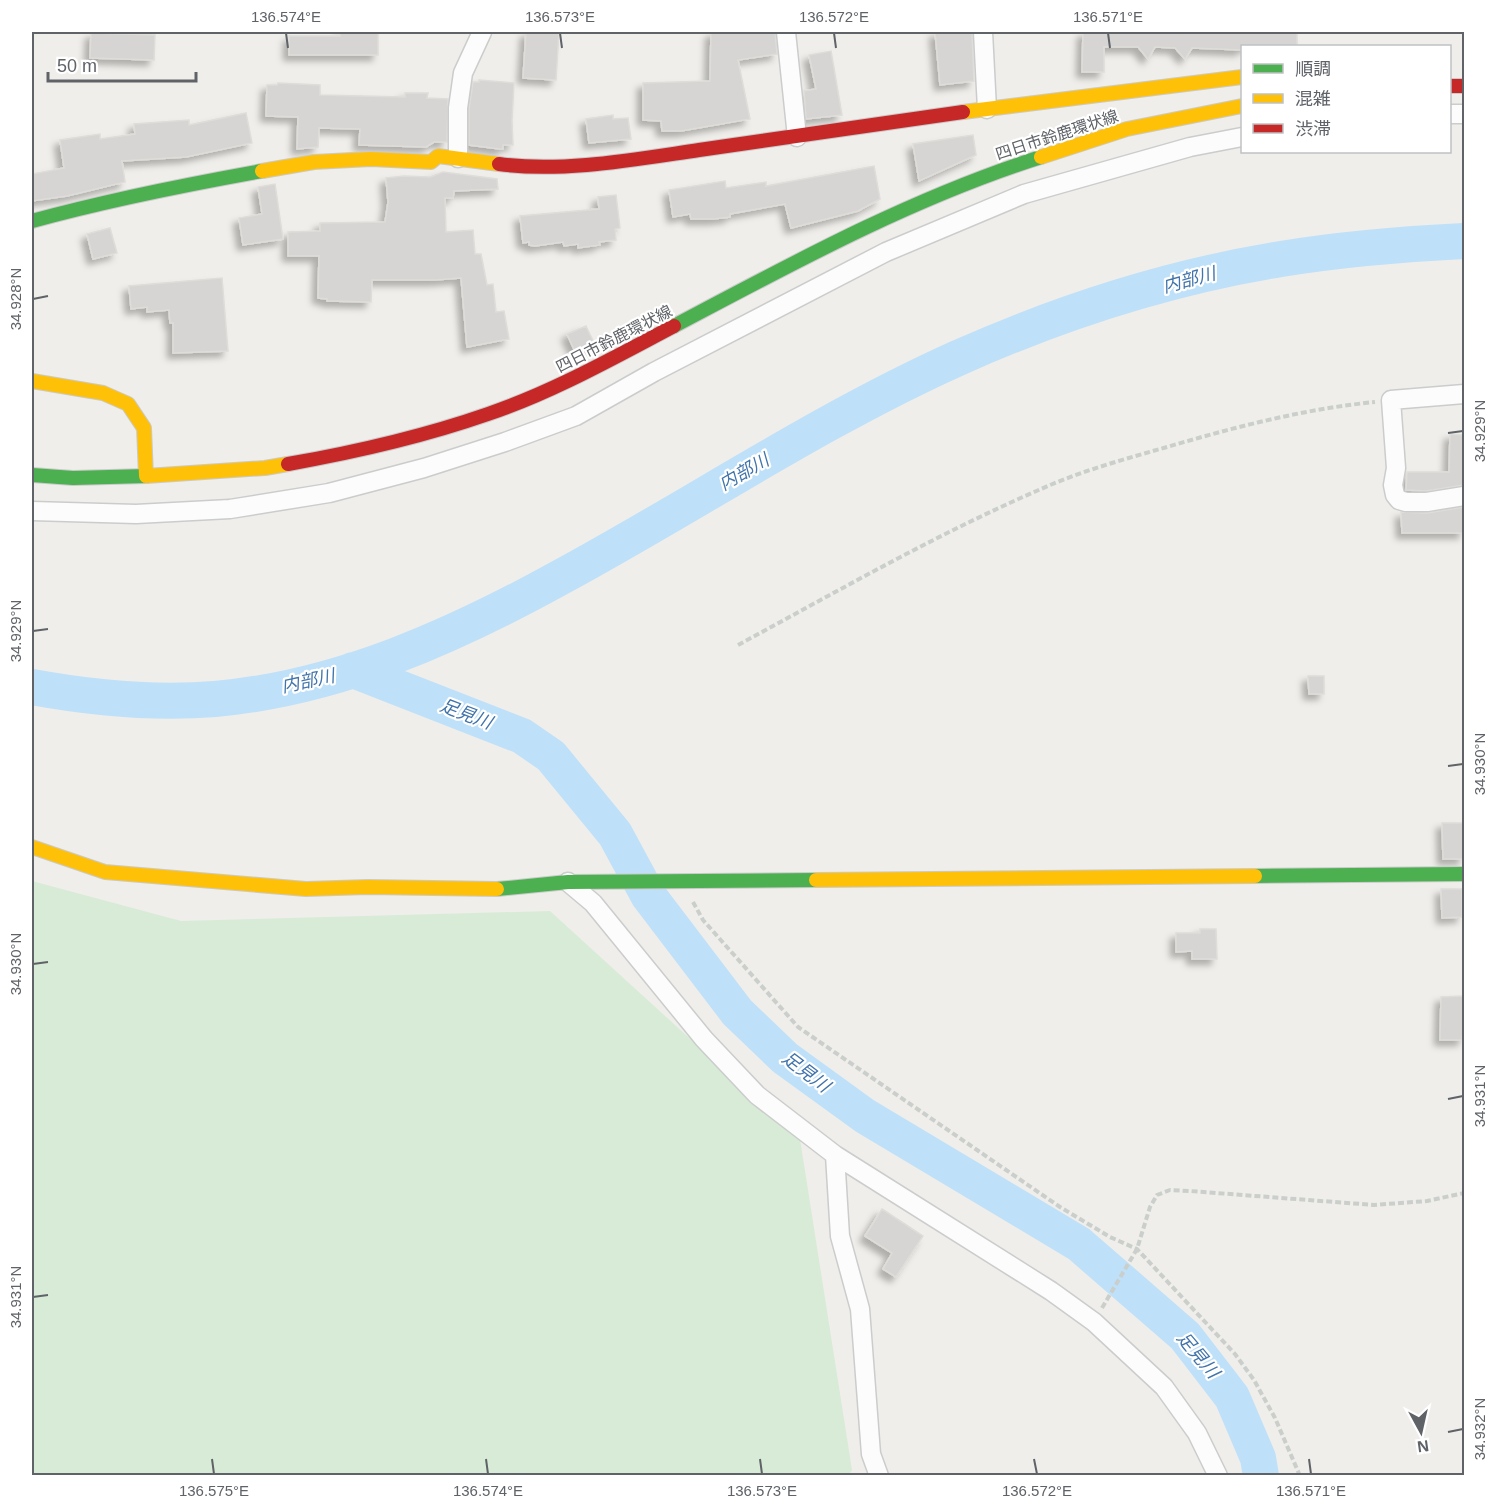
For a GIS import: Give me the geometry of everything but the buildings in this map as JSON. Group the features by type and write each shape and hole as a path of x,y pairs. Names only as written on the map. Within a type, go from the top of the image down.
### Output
{"street":[{"path":"458,158 458,108 463,73 482,32"},
{"path":"786,32 797,137"},
{"path":"983,32 987,109"},
{"path":"32,221 94,204 168,188 314,162 371,159 431,162 438,156 518,167 561,166 637,159 987,109 1241,76"},
{"name":"四日市鈴鹿環状線","path":"32,475 73,478 146,476 265,468 407,440 489,414 572,380 838,240 991,173 1127,129 1241,106"},
{"path":"32,511 136,514 230,508 329,493 424,468 576,416 654,372 886,252 1024,194 1190,147 1241,137"},
{"path":"32,381 103,393 128,404 144,428 146,476"},
{"path":"1464,394 1391,400 1396,468 1393,485 1395,495 1399,500 1406,502 1464,496"},
{"path":"32,847 105,872 296,888 502,888 574,882 1464,874"},
{"path":"574,882 704,1039 757,1095 835,1155 1051,1291 1094,1322 1164,1387 1197,1433 1218,1476"},
{"path":"835,1155 840,1236 860,1309 871,1454 879,1476"}],"path":[{"path":"738,645 932,540 1043,488 1122,460 1223,431 1332,406 1391,400"},
{"path":"682,882 703,920 798,1028 1060,1207 1110,1237 1137,1250 1235,1354 1254,1380 1275,1418 1300,1476"},
{"path":"1099,1313 1137,1250 1152,1202 1157,1195 1170,1190 1354,1205 1427,1202 1464,1193"}],"green space":[{"path":"32,881 181,921 550,911 800,1139 852,1470 849,1475 32,1475"}],"waterway":[{"name":"内部川","path":"32,687 123,699 169,701 215,699 306,684 351,671 437,639 520,599 856,408 997,341 1116,298 1239,267 1304,255 1395,245 1464,241"},
{"name":"足見川","path":"353,670 522,736 551,756 615,834 648,895 737,1012 785,1058 865,1116 1079,1244 1185,1336 1232,1397 1258,1458 1261,1476"}],"traffic: fast":[{"path":"674,326 854,233 946,192 1041,157"},
{"path":"32,221 146,193 262,171"},
{"path":"32,475 73,478 146,476"},
{"path":"1255,876 1464,874"},
{"path":"497,889 568,882 816,880"}],"traffic: slow":[{"path":"963,112 1241,77"},
{"path":"1041,157 1127,129 1241,106"},
{"path":"262,171 314,162 371,159 431,162 438,156 499,164"},
{"path":"32,381 103,393 128,404 144,428 146,476 265,468 288,464"},
{"path":"32,847 105,872 306,889 368,887 497,889"},
{"path":"816,880 1255,876"}],"traffic: jam":[{"path":"1451,86 1464,86"},
{"path":"499,164 548,167 599,164 963,112"},
{"path":"288,464 389,443 488,414 559,385 674,326"}]}
